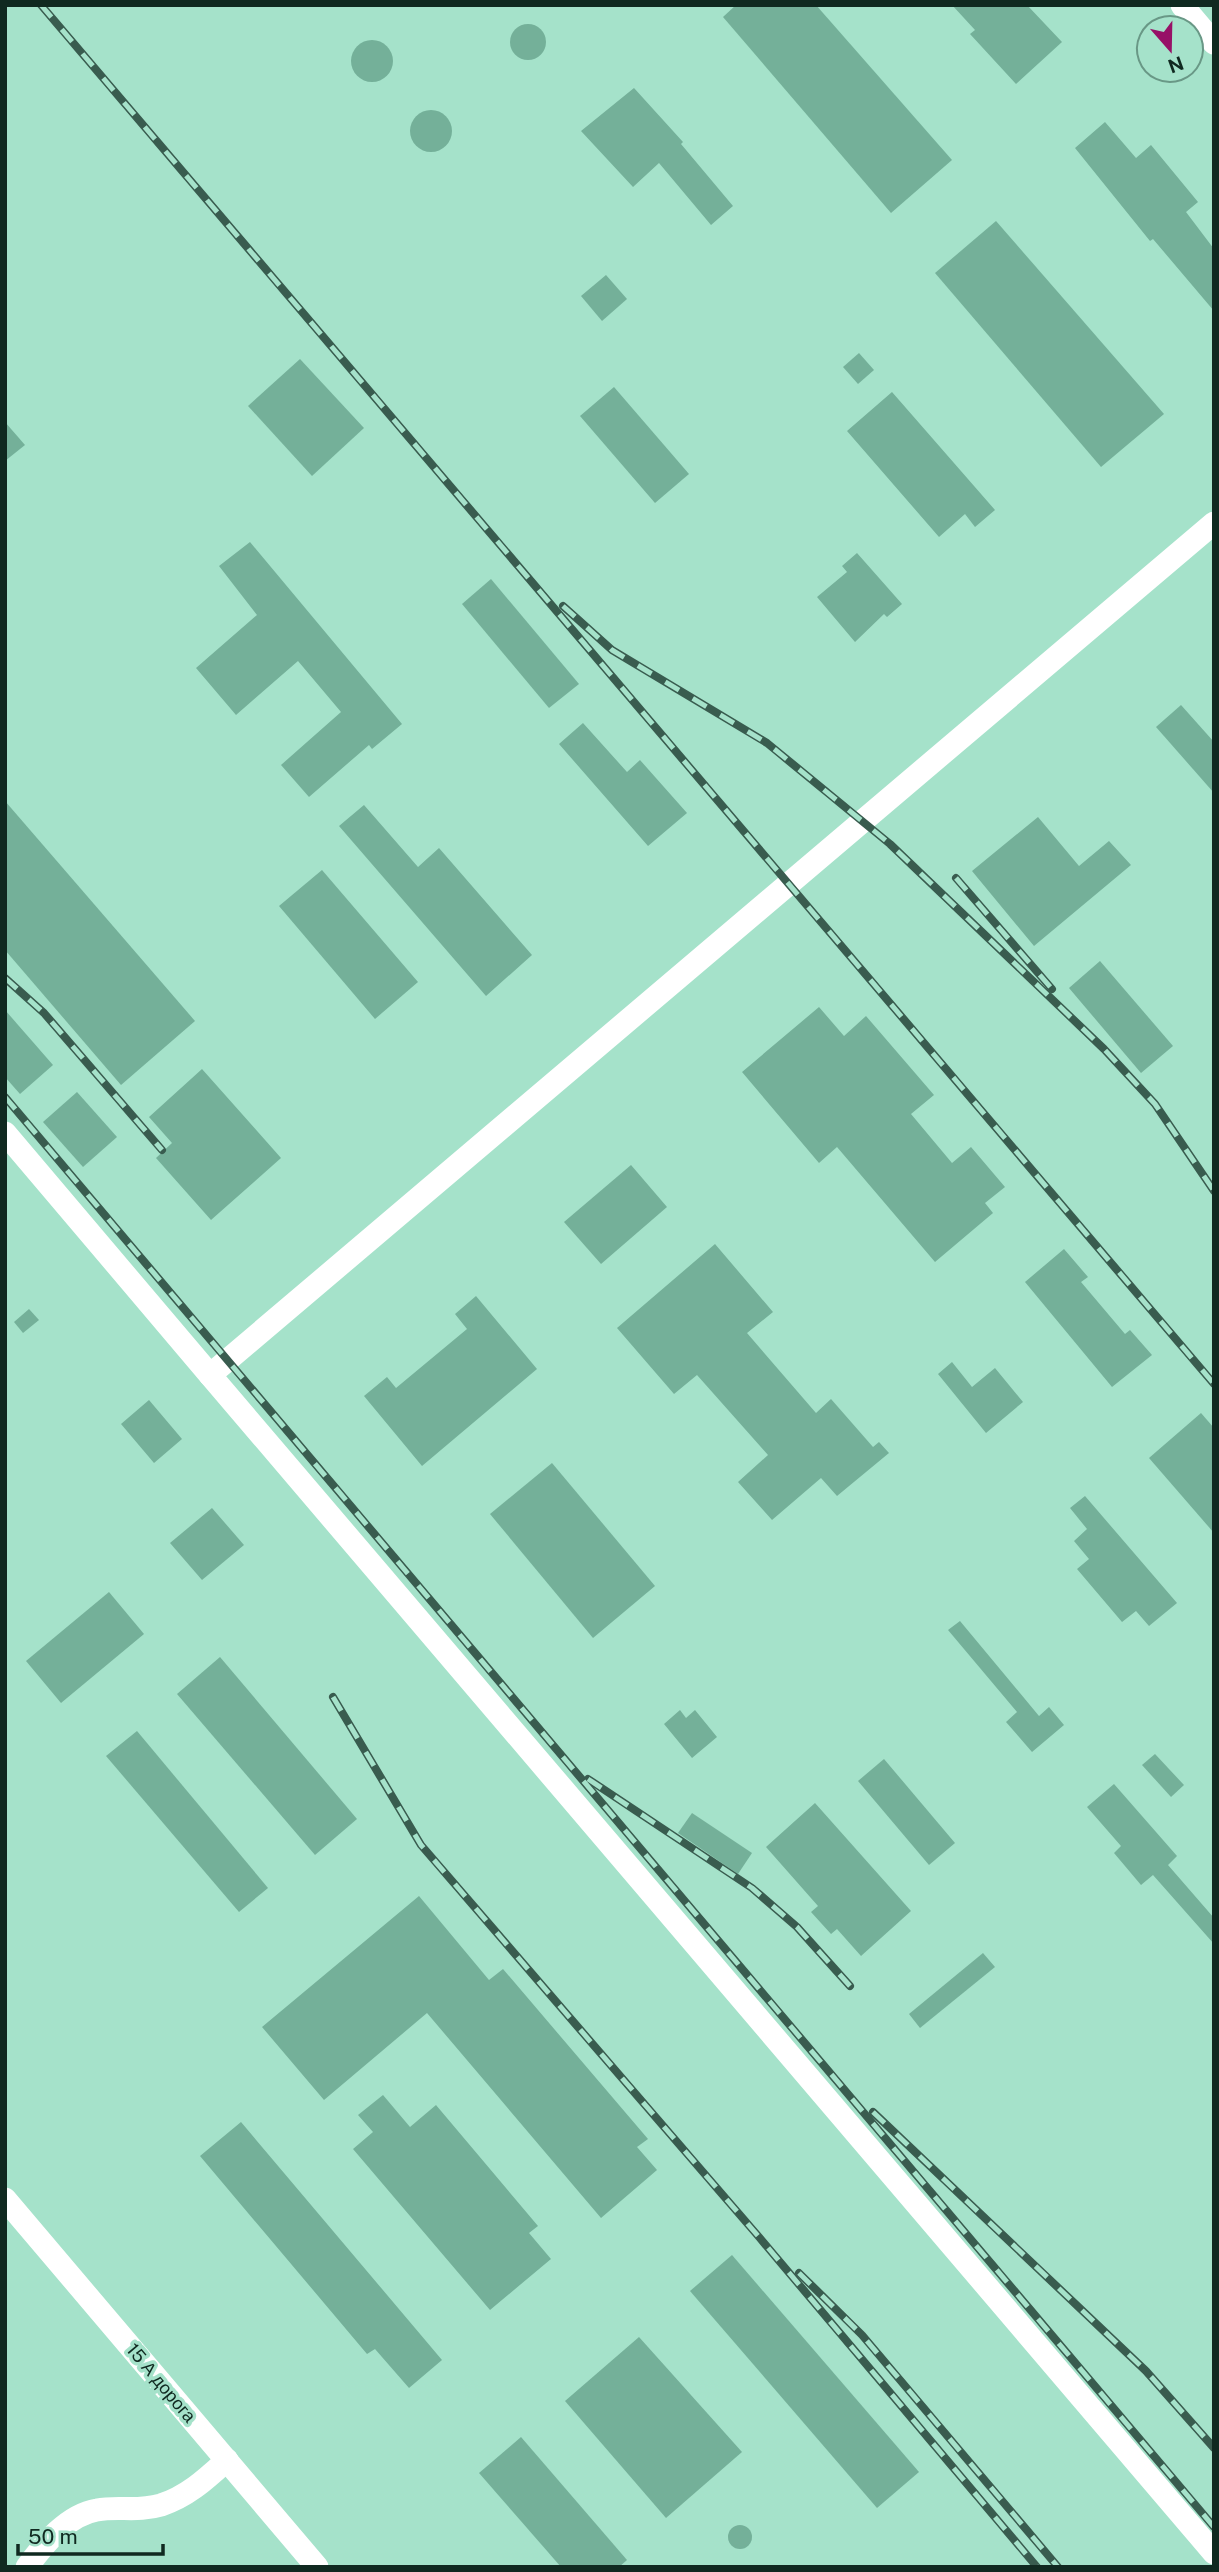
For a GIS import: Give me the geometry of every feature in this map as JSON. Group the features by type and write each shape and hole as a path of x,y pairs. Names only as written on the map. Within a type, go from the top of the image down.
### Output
{"street":[{"path":"1182,5 1214,43"},
{"path":"210,1376 1214,523"},
{"path":"5,1133 1214,2553"},
{"name":"15 А дорога","path":"5,2199 317,2567"},
{"path":"27,2567 44,2544 80,2517 96,2510 138,2511 161,2505 191,2492 227,2460"}],"building":[{"path":"736,5 816,5 952,160 891,213 723,17"},
{"path":"952,5 1027,5 1062,42 1016,84 970,34 975,30"},
{"path":"528,24 541,29 546,42 541,55 528,60 515,55 510,42 515,29"},
{"path":"372,40 387,46 393,61 387,76 372,82 357,76 351,61 357,46"},
{"path":"634,88 683,142 681,144 733,206 711,225 659,163 633,187 581,131"},
{"path":"431,110 446,116 452,131 446,146 431,152 416,146 410,131 416,116"},
{"path":"1105,122 1136,158 1151,145 1198,202 1186,212 1214,249 1214,311 1153,239 1150,241 1075,148"},
{"path":"996,221 1164,414 1101,467 935,273"},
{"path":"606,275 627,299 602,321 581,296"},
{"path":"859,353 874,370 858,384 843,367"},
{"path":"300,359 364,428 312,476 248,406"},
{"path":"614,387 689,474 655,503 580,416"},
{"path":"892,392 995,510 975,527 965,514 939,537 847,431"},
{"path":"5,422 25,445 5,461"},
{"path":"250,542 402,724 372,749 369,745 309,797 281,765 341,712 298,661 236,715 196,668 257,615 219,566"},
{"path":"857,553 902,604 887,617 884,614 855,642 817,597 847,572 842,566"},
{"path":"491,579 579,684 549,708 462,604"},
{"path":"1181,705 1214,742 1214,793 1156,727"},
{"path":"583,723 627,772 640,760 687,813 648,846 559,744"},
{"path":"5,801 195,1021 121,1085 5,950"},
{"path":"364,805 418,867 439,848 532,955 486,996 339,826"},
{"path":"1038,817 1079,866 1109,841 1131,865 1034,946 972,871"},
{"path":"322,870 418,982 375,1019 279,906"},
{"path":"1100,961 1173,1046 1141,1073 1069,988"},
{"path":"819,1007 844,1036 866,1016 934,1095 911,1114 952,1163 971,1147 1005,1187 985,1203 993,1213 935,1262 837,1147 819,1163 742,1072"},
{"path":"5,1010 53,1065 20,1094 5,1077"},
{"path":"202,1069 281,1158 211,1220 156,1158 172,1143 149,1117"},
{"path":"77,1092 117,1137 83,1167 43,1122"},
{"path":"631,1165 667,1207 601,1264 564,1222"},
{"path":"715,1244 773,1312 747,1333 816,1413 831,1399 873,1447 879,1442 889,1453 837,1496 821,1478 772,1520 738,1482 768,1455 697,1375 674,1394 617,1328"},
{"path":"1064,1249 1088,1277 1081,1282 1125,1334 1130,1330 1152,1355 1112,1387 1025,1282"},
{"path":"476,1296 537,1369 422,1466 364,1396 387,1377 396,1388 467,1329 455,1314"},
{"path":"29,1309 39,1320 23,1333 14,1322"},
{"path":"952,1362 972,1387 995,1368 1023,1402 986,1433 938,1374"},
{"path":"149,1400 182,1439 154,1463 121,1424"},
{"path":"1201,1413 1214,1428 1214,1533 1149,1458"},
{"path":"552,1463 655,1586 593,1638 490,1514"},
{"path":"1085,1496 1177,1603 1149,1626 1136,1611 1122,1622 1077,1569 1089,1559 1074,1541 1087,1529 1070,1508"},
{"path":"212,1508 244,1545 202,1580 170,1543"},
{"path":"109,1592 144,1634 61,1703 26,1661"},
{"path":"960,1621 1039,1716 1049,1707 1064,1725 1032,1752 1006,1722 1017,1712 948,1630"},
{"path":"220,1657 357,1819 315,1855 177,1694"},
{"path":"680,1710 686,1718 695,1710 717,1737 692,1758 664,1724"},
{"path":"137,1731 268,1888 239,1912 106,1756"},
{"path":"1155,1754 1184,1785 1171,1797 1142,1765"},
{"path":"884,1759 955,1843 929,1865 858,1781"},
{"path":"1114,1784 1177,1856 1168,1865 1214,1918 1214,1944 1153,1875 1141,1885 1114,1853 1121,1846 1087,1807"},
{"path":"815,1803 911,1911 861,1956 837,1929 831,1934 811,1912 818,1906 766,1847"},
{"path":"692,1813 752,1853 738,1874 678,1833"},
{"path":"419,1896 489,1980 503,1969 648,2139 637,2147 657,2170 601,2218 427,2013 324,2100 262,2027"},
{"path":"983,1953 995,1967 920,2028 909,2014"},
{"path":"383,2095 410,2127 436,2105 538,2226 529,2233 551,2259 490,2310 353,2149 373,2132 358,2115"},
{"path":"241,2122 442,2360 409,2388 375,2349 367,2354 200,2156"},
{"path":"732,2255 919,2472 877,2508 690,2291"},
{"path":"639,2337 742,2452 666,2518 565,2401"},
{"path":"521,2437 627,2560 619,2567 561,2567 479,2473"},
{"path":"740,2525 749,2528 752,2537 749,2546 740,2549 731,2546 728,2537 731,2528"}],"railway":[{"path":"41,5 1214,1384"},
{"path":"563,606 612,650 767,743 890,844 1104,1049 1155,1104 1214,1191"},
{"path":"956,878 1052,989"},
{"path":"5,978 44,1013 162,1150"},
{"path":"5,1097 1214,2527"},
{"path":"333,1697 421,1845 759,2237 1037,2567"},
{"path":"588,1779 752,1888 797,1927 850,1986"},
{"path":"873,2112 1146,2371 1214,2448"},
{"path":"799,2273 862,2335 1058,2567"}]}
